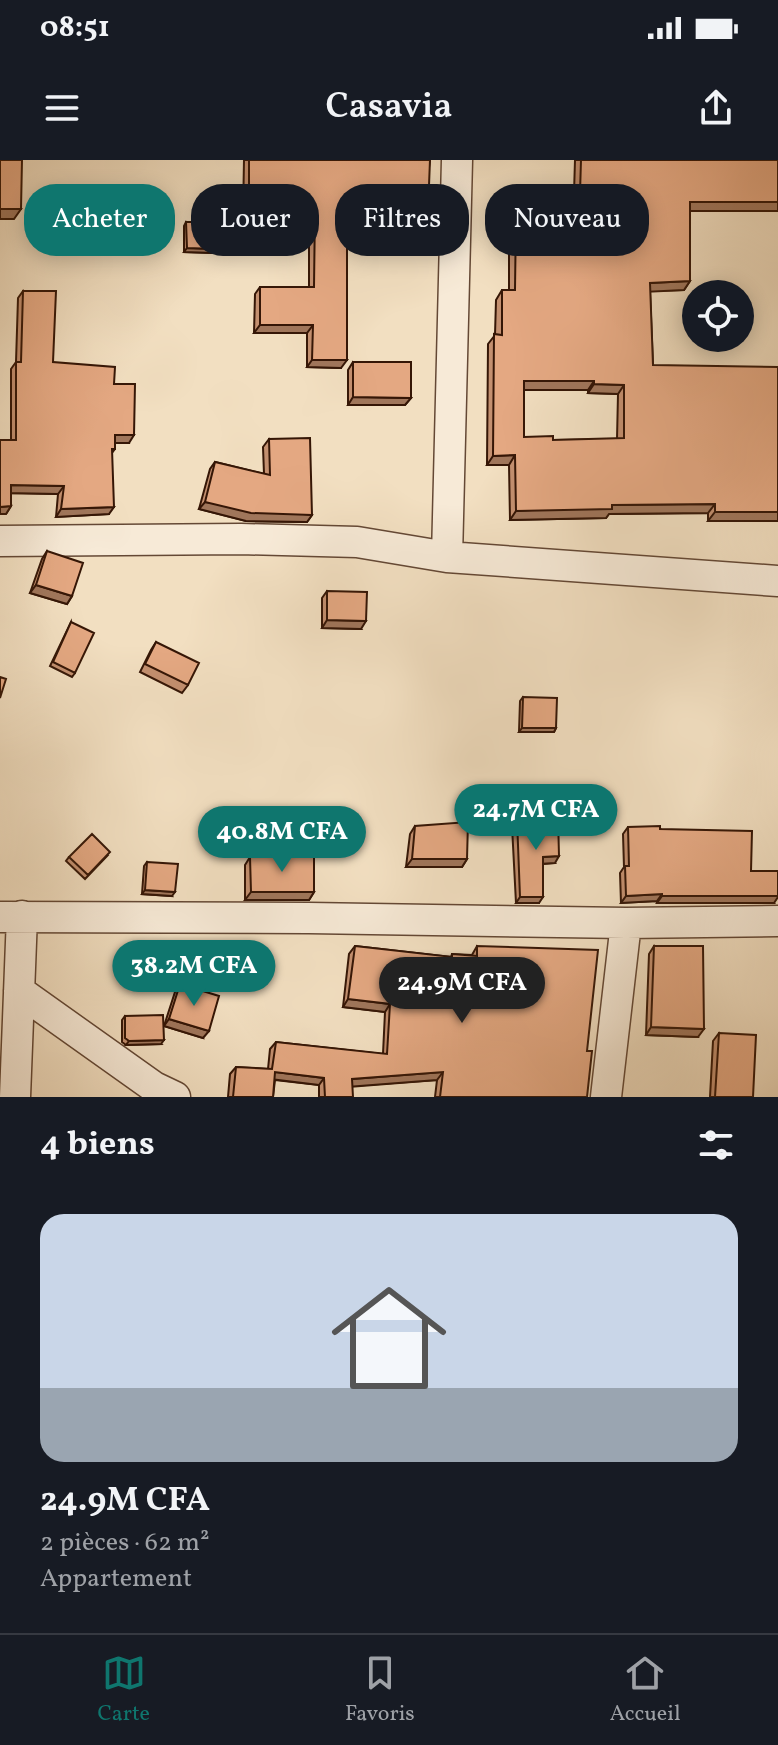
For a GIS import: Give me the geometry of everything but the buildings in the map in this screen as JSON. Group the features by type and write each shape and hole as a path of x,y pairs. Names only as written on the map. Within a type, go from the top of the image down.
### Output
{"street":[{"path":"447,557 457,160"},
{"path":"0,541 241,539 357,542 447,557 778,581"},
{"path":"15,1097 19,991 11,917 626,923 778,921"},
{"path":"606,1097 626,923"},
{"path":"19,991 154,1087 175,1097"}]}
